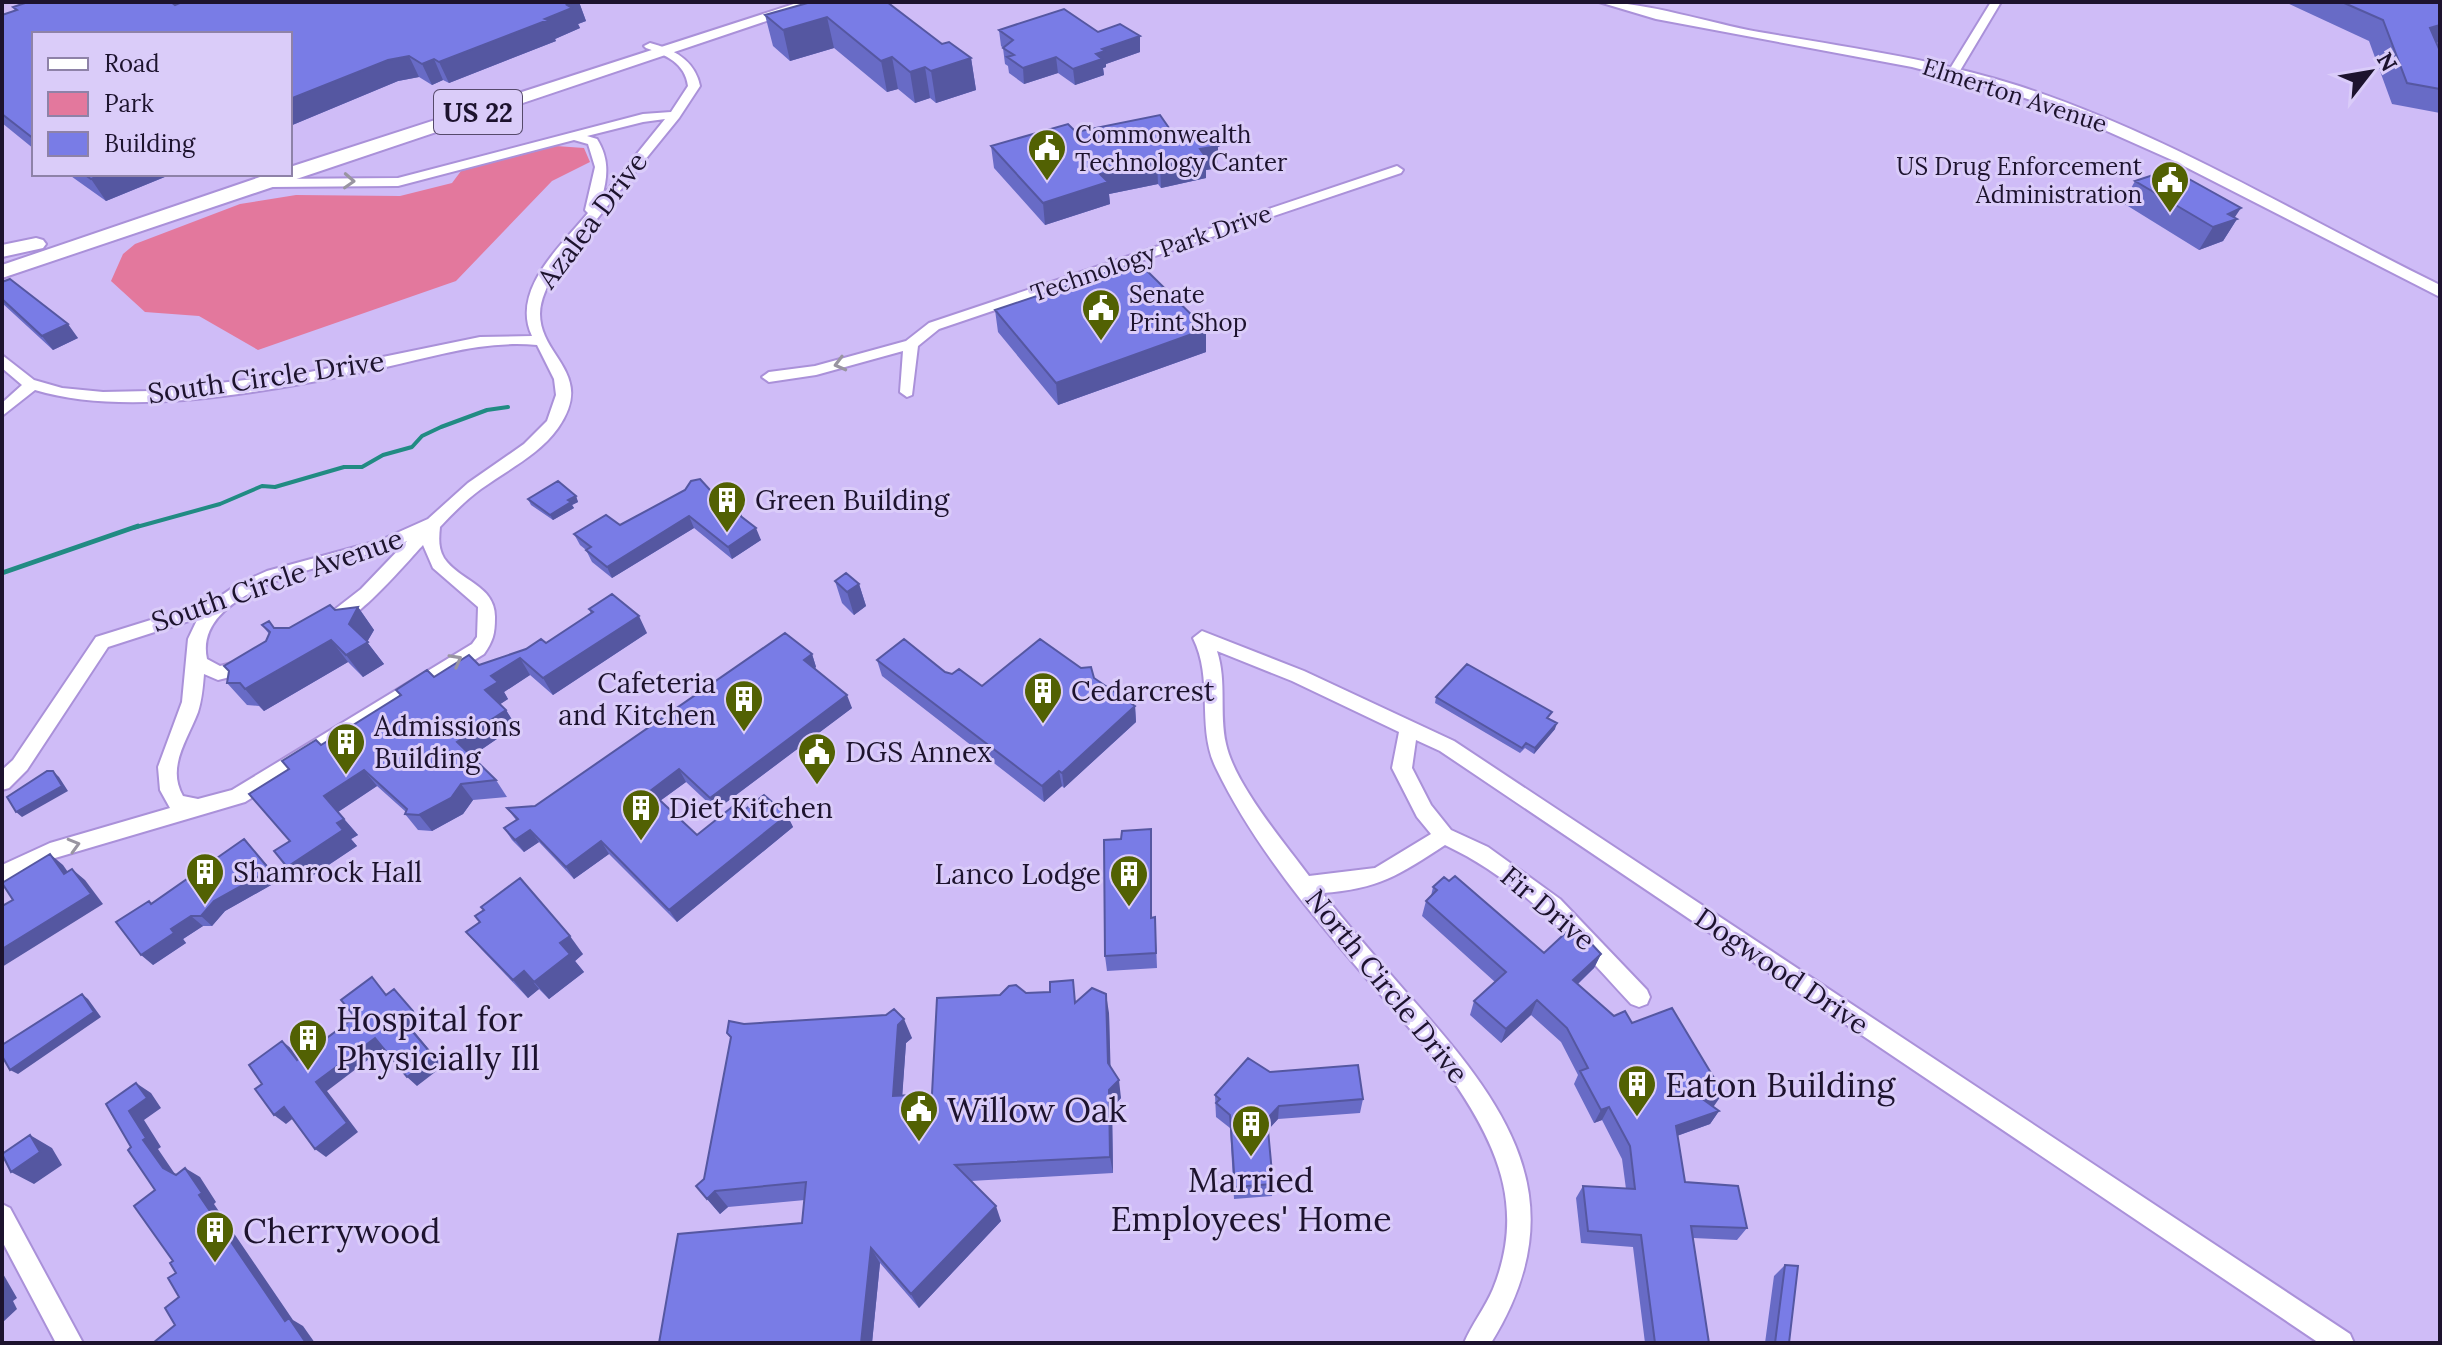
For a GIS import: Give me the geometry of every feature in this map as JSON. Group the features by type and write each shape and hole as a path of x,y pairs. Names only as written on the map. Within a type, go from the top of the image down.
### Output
{"highway":[{"name":"US 22","path":"292,173 786,2"},
{"name":"US 22","path":"292,161 660,46 815,2"},
{"name":"US 22","path":"2,253 248,181 277,176"},
{"name":"US 22","path":"2,272 248,181"}],"main road":[{"name":"Elmerton Avenue","path":"1605,2 1696,25 1954,72 2050,101 2147,140 2440,292"}],"street":[{"path":"1954,72 1993,3"},
{"name":"Azalea Drive","path":"319,630 359,600 432,523 553,424 561,405 563,384 539,341 533,315 536,292 547,272 587,221 689,98 694,81 688,67 660,46"},
{"path":"248,181 398,182 652,116 675,115"},
{"path":"578,137 593,142 600,161 599,184 587,221"},
{"name":"Technology Park Drive","path":"769,377 816,370 911,344 934,326 1397,170"},
{"name":"South Circle Drive","path":"32,384 104,394 188,393 326,373 484,342 511,338 539,341"},
{"path":"907,392 911,344"},
{"path":"2,359 32,384 2,411"},
{"path":"2,875 50,851 201,808 253,788 271,773 485,642 489,624 487,606 473,589 434,558 429,542 432,523"},
{"name":"South Circle Avenue","path":"2,782 20,765 102,642 221,604 263,579 386,544 432,523"},
{"path":"201,808 177,802 166,776 171,753 191,706 203,623 221,604"},
{"name":"Dogwood Drive","path":"1202,638 1298,676 1447,746 2341,1343"},
{"name":"North Circle Drive","path":"1202,638 1210,651 1215,732 1221,760 1251,811 1305,885 1467,1084 1503,1148 1517,1192 1518,1234 1505,1291 1477,1343"},
{"path":"196,657 203,667 218,673 269,659"},
{"name":"Fir Drive","path":"1409,727 1402,768 1424,811 1444,836 1481,853 1553,905 1639,997"},
{"path":"1305,885 1349,883 1374,876 1398,866 1444,836"},
{"path":"2,1216 70,1343"}],"green space":[{"path":"556,146 584,148 590,162 552,181 456,281 258,350 199,316 145,312 111,281 123,254 135,244 240,204 296,195 400,196 452,183 461,171"}],"building":[{"path":"28,2 171,2 175,5 182,2 574,2 567,5 572,8 545,19 548,20 439,62 434,59 422,64 409,56 388,60 292,98 292,32 32,32 32,137 2,114 2,15 17,10 13,7"},
{"path":"811,2 887,2 942,44 949,42 971,58 931,71 925,67 910,72 892,57 881,61 827,17 783,30 765,15"},
{"path":"2342,2 2440,2 2440,25 2430,28 2440,51 2440,89 2407,83 2383,20"},
{"path":"1064,9 1098,32 1120,24 1140,36 1102,49 1105,51 1096,54 1102,59 1073,69 1056,57 1023,68 1007,57 1014,55 1003,48 1013,40 999,30"},
{"path":"1160,115 1176,138 1208,132 1218,146 1200,149 1205,156 1100,174 1108,182 1043,203 991,146 1068,124 1076,132"},
{"path":"2171,169 2241,208 2228,214 2237,219 2213,227 2135,181"},
{"name":"Senate Print Shop","path":"1138,262 1206,329 1056,383 995,310"},
{"path":"10,279 68,324 42,336 2,299 2,282"},
{"name":"Green Building","path":"700,479 720,501 725,497 739,508 734,511 756,528 728,547 689,516 607,567 586,550 591,547 574,534 606,515 620,525 685,490 691,481"},
{"path":"558,481 576,496 550,515 528,499"},
{"path":"846,573 859,584 847,592 835,581"},
{"path":"612,594 639,616 543,678 520,658 491,676 498,682 485,690 506,710 457,742 496,780 461,784 451,798 419,815 405,814 407,809 364,770 324,796 344,819 337,823 343,830 287,867 274,851 290,841 249,794 289,769 282,761 316,740 321,745 401,695 396,690 427,670 434,677 469,655 479,665 526,649 541,639 546,643 593,612 589,609"},
{"path":"330,605 335,610 358,607 349,624 368,642 346,655 331,640 245,689 240,683 227,683 229,671 224,666 266,641 270,632 262,625 269,621 274,628 289,628"},
{"path":"785,633 812,654 804,660 847,695 710,798 679,769 650,791 697,835 732,807 739,814 764,795 787,815 669,910 601,841 566,867 530,830 515,840 504,828 518,819 507,808 535,806"},
{"name":"Cedarcrest","path":"904,639 945,672 952,674 959,669 982,686 1040,639 1081,668 1091,667 1094,678 1135,706 1062,773 1059,771 1042,786 877,660"},
{"path":"1467,664 1552,712 1547,718 1557,723 1535,748 1526,743 1522,748 1436,697"},
{"path":"47,771 53,771 62,786 16,812 7,797"},
{"name":"Lanco Lodge","path":"1151,829 1151,918 1155,917 1156,953 1105,956 1104,840 1121,839 1122,831"},
{"path":"244,839 270,870 214,901 201,916 191,916 171,929 174,933 141,955 116,922 149,901 151,904"},
{"path":"50,854 64,874 72,869 91,894 2,949 2,906 13,900 2,883"},
{"name":"Eaton Building","path":"1455,876 1544,953 1574,925 1601,954 1573,980 1614,1016 1625,1011 1632,1023 1672,1008 1723,1093 1704,1100 1719,1111 1676,1126 1685,1182 1738,1186 1747,1228 1691,1226 1709,1343 1655,1343 1641,1235 1588,1231 1583,1186 1635,1189 1630,1146 1609,1107 1601,1110 1580,1071 1588,1068 1567,1028 1537,1000 1506,1029 1474,1001 1506,972 1426,901 1437,890 1433,887 1444,877 1449,881"},
{"path":"520,878 570,936 560,943 570,954 534,982 524,971 513,980 466,932 480,922 475,916 484,910 481,907"},
{"name":"Hospital for Physicially Ill","path":"372,977 386,995 394,989 413,1011 402,1019 434,1057 407,1077 375,1038 316,1082 347,1123 315,1149 284,1107 274,1115 255,1089 262,1084 249,1065 282,1041 297,1060 355,1017 341,1000"},
{"name":"Willow Oak","path":"1073,980 1075,1003 1092,988 1106,994 1108,1063 1119,1080 1109,1090 1110,1157 955,1165 996,1206 911,1294 871,1248 861,1343 659,1343 678,1234 802,1223 806,1182 715,1191 707,1199 696,1186 704,1179 731,1037 727,1033 729,1021 744,1024 886,1015 894,1009 904,1019 898,1025 893,1096 932,1094 937,998 1000,995 1009,986 1016,985 1026,993 1050,992 1050,982"},
{"path":"82,994 94,1012 10,1070 2,1056 2,1045"},
{"name":"Married Employees' Home","path":"1248,1058 1270,1072 1358,1065 1363,1099 1279,1106 1267,1119 1273,1184 1235,1187 1230,1115 1216,1103 1220,1099 1215,1095"},
{"name":"Cherrywood","path":"136,1083 147,1098 129,1111 146,1138 143,1140 163,1168 176,1175 185,1168 202,1193 199,1195 285,1321 289,1318 306,1343 153,1343 175,1325 165,1308 179,1297 168,1278 176,1273 170,1263 173,1261 134,1206 155,1190 128,1150 131,1147 106,1104"},
{"path":"30,1135 40,1152 11,1172 2,1154"},
{"path":"1785,1265 1798,1266 1789,1343 1775,1343"}],"waterway":[{"path":"133,528 220,504 262,486 275,487 344,467 362,467 383,455 412,447 422,436 441,427 487,410 508,407"},
{"path":"2,573 138,526"}],"place":[{"name":"Commonwealth Technology Canter","path":"1047,182"},
{"name":"US Drug Enforcement Administration","path":"2170,214"},
{"name":"Senate Print Shop","path":"1101,342"},
{"name":"Green Building","path":"727,534"},
{"name":"Cedarcrest","path":"1043,725"},
{"name":"Cafeteria and Kitchen","path":"744,733"},
{"name":"Admissions Building","path":"346,776"},
{"name":"DGS Annex","path":"817,786"},
{"name":"Diet Kitchen","path":"641,842"},
{"name":"Shamrock Hall","path":"205,906"},
{"name":"Lanco Lodge","path":"1129,908"},
{"name":"Hospital for Physicially Ill","path":"308,1072"},
{"name":"Eaton Building","path":"1637,1118"},
{"name":"Willow Oak","path":"919,1143"},
{"name":"Married Employees' Home","path":"1251,1158"},
{"name":"Cherrywood","path":"215,1264"}]}
